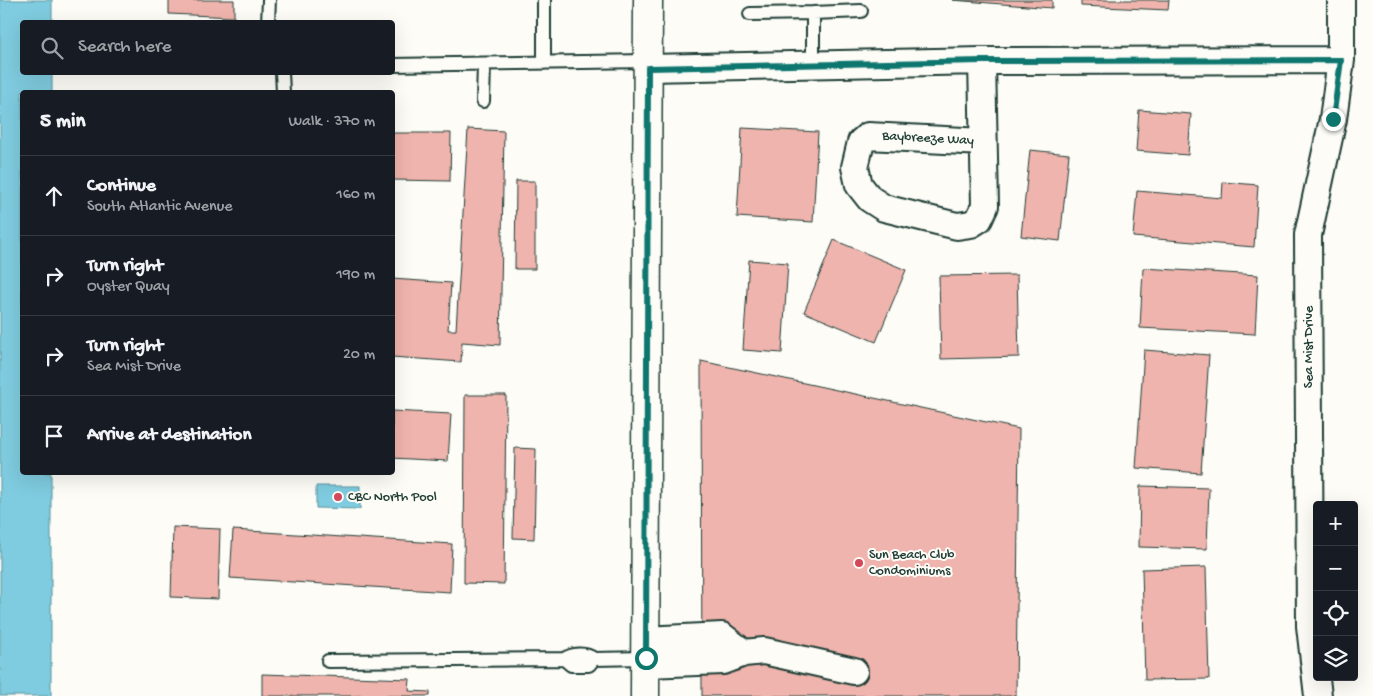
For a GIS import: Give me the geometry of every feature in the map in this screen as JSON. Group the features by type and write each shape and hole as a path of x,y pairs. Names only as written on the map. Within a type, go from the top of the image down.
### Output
{"street":[{"path":"645,696 648,0"},
{"name":"Sea Mist Drive","path":"1318,696 1310,626 1308,235 1333,119 1341,60 1341,0"},
{"path":"648,64 813,65 982,61 1341,60"},
{"name":"Baybreeze Way","path":"982,61 986,206 979,219 971,224 957,226 884,208 870,199 859,184 855,167 861,142 868,136 983,142"},
{"path":"645,654 723,661 744,653 764,651 854,671"}],"lane":[{"path":"268,20 269,0"},
{"path":"544,0 544,62"},
{"path":"750,14 861,11"},
{"path":"813,13 813,65"},
{"path":"395,65 544,62 648,64"},
{"path":"483,101 484,64"},
{"path":"282,75 283,90"},
{"path":"328,661 564,659 571,665 589,665 594,659 645,654"}],"water":[{"path":"0,0 52,0 52,20 20,20 20,75 52,75 52,90 20,90 20,475 51,475 51,696 0,696"},
{"name":"CBC North Pool","path":"316,486 360,486 360,509 316,508"}],"building":[{"path":"169,0 234,0 234,17 169,14"},
{"path":"952,0 1052,0 1052,8"},
{"path":"1081,0 1169,0 1168,10 1081,6"},
{"path":"1139,110 1191,114 1188,155 1136,151"},
{"path":"742,128 818,132 813,222 737,217"},
{"path":"468,129 504,131 500,345 462,342 461,362 395,357 395,279 451,283 448,330 456,330"},
{"path":"395,133 451,133 450,181 395,180"},
{"path":"1030,150 1069,154 1060,241 1021,236"},
{"path":"516,181 535,181 535,269 515,269"},
{"path":"1223,182 1258,185 1254,247 1133,237 1137,191 1222,198"},
{"path":"834,240 906,270 876,342 804,312"},
{"path":"749,260 788,263 782,353 743,350"},
{"path":"1143,268 1258,275 1255,334 1140,328"},
{"path":"1017,275 1019,357 941,359 939,276"},
{"path":"1144,350 1209,355 1201,473 1136,468"},
{"name":"Sun Beach Club Condominiums","path":"701,361 1019,429 1016,696 702,696"},
{"path":"465,395 506,395 504,584 464,583"},
{"path":"395,411 451,414 448,461 395,458"},
{"path":"515,448 536,449 534,539 513,538"},
{"path":"1140,486 1209,488 1207,549 1139,547"},
{"path":"173,527 220,529 218,599 171,597"},
{"path":"233,530 452,544 450,592 230,578"},
{"path":"1206,567 1209,679 1145,680 1142,569"},
{"path":"262,674 410,679 409,691 430,692 430,696 262,696"}],"place":[{"name":"CBC North Pool","path":"338,497"},
{"name":"Sun Beach Club Condominiums","path":"859,563"}],"route":[{"path":"646,658 648,68 982,61 1341,60 1333,119"}]}
